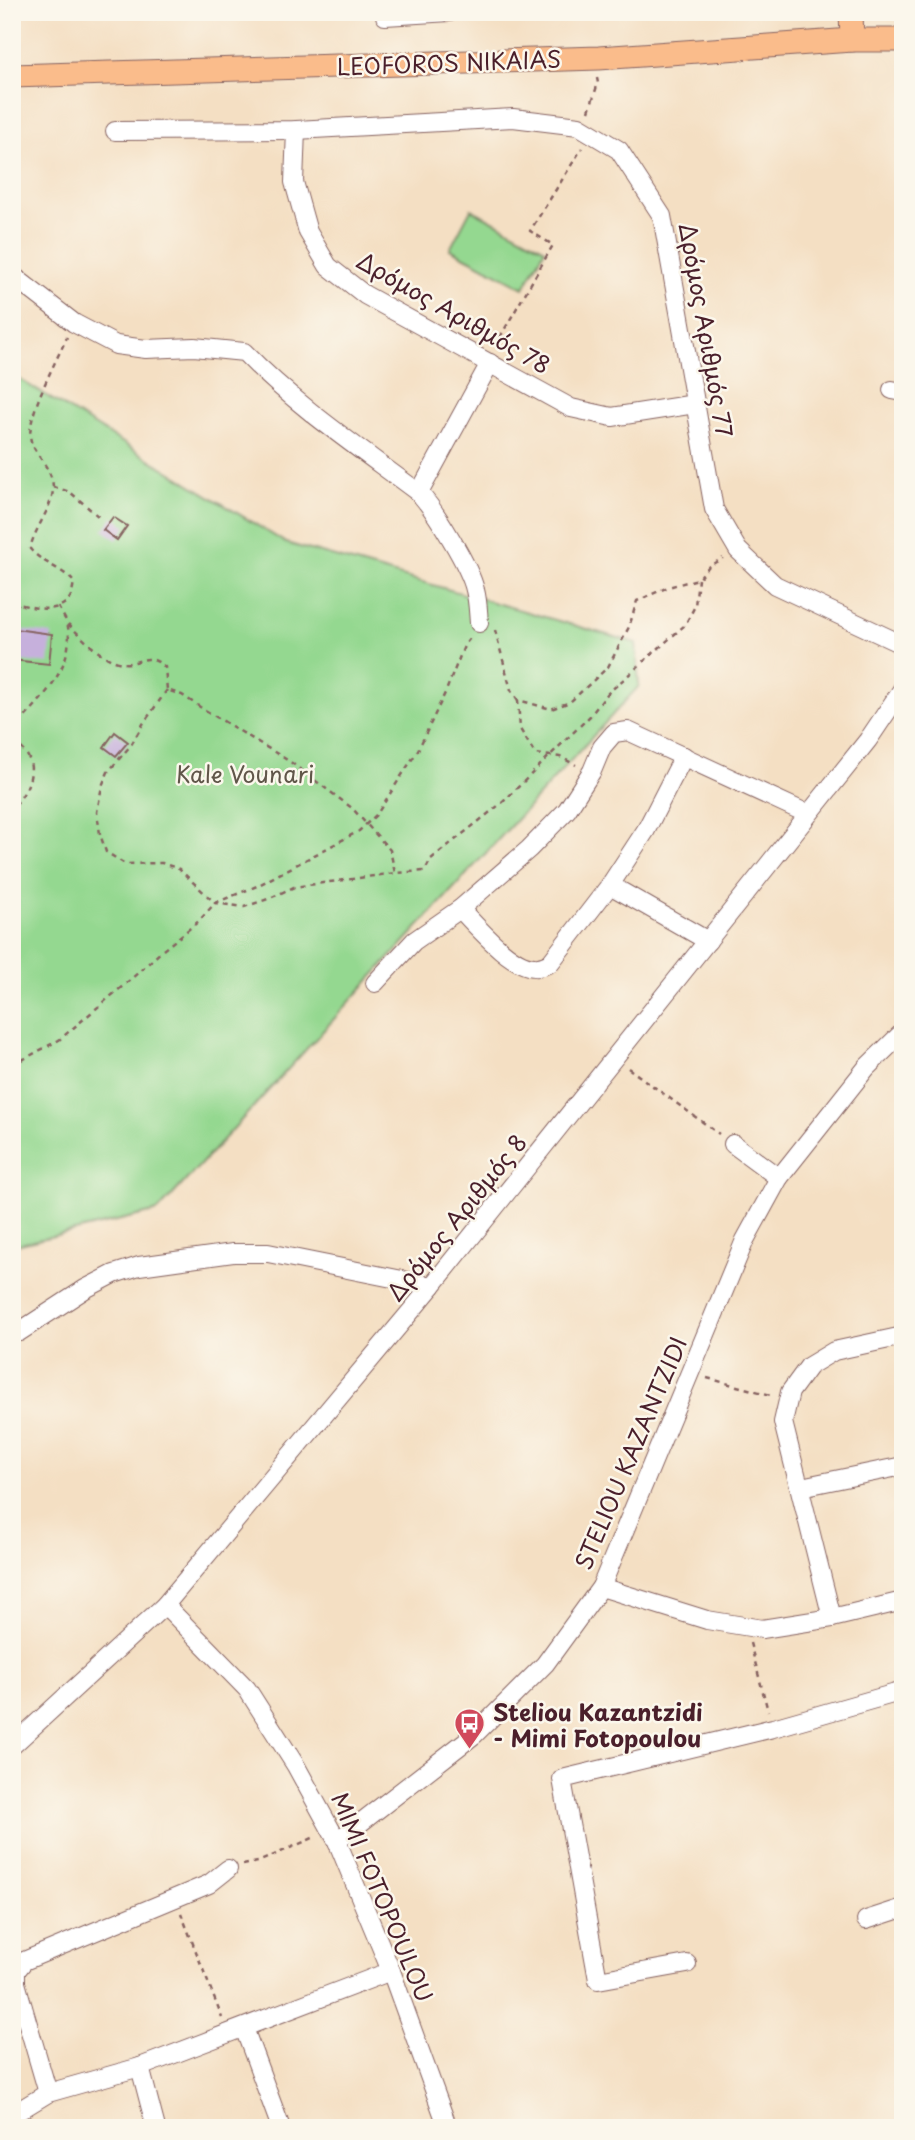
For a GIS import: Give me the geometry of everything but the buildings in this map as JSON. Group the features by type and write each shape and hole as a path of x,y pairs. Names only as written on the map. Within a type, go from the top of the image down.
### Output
{"main road":[{"path":"851,12 852,40"},
{"name":"LEOFOROS NIKAIAS","path":"12,76 599,58 897,39"}],"street":[{"path":"385,16 450,12"},
{"name":"Δρόμος Αριθμός 77","path":"115,131 296,130 513,118 585,129 619,150 662,216 714,509 738,550 775,585 903,645"},
{"name":"Δρόμος Αριθμός 78","path":"296,130 293,182 307,232 328,266 365,295 571,408 612,417 695,404"},
{"path":"12,275 74,323 116,345 146,349 194,347 244,352 270,379 419,493 430,505 475,587 479,623"},
{"path":"419,493 488,362"},
{"name":"Δρόμος Αριθμός 8","path":"12,1746 165,1605 432,1286 868,740 903,688"},
{"path":"375,983 414,941 460,909 529,849 567,810 592,771 602,747 614,733 628,732 808,814"},
{"path":"460,909 507,954 523,965 537,968 550,963 610,885 646,830 684,756"},
{"path":"610,885 708,941"},
{"name":"STELIOU KAZANTZIDI","path":"334,1835 475,1734 545,1664 601,1587 746,1240 779,1178 867,1066 903,1032"},
{"path":"733,1144 779,1178"},
{"path":"12,1333 19,1332 85,1289 114,1274 139,1266 233,1252 268,1253 432,1286"},
{"path":"832,1618 783,1422 790,1392 809,1366 834,1351 903,1336"},
{"path":"801,1487 903,1466"},
{"path":"601,1587 707,1620 762,1629 832,1618 903,1601"},
{"name":"MIMI FOTOPOULOU","path":"165,1605 247,1689 296,1766 334,1835 391,1970 449,2128"},
{"path":"687,1964 598,1980 562,1779 773,1728 903,1692"},
{"path":"48,2093 16,1983 16,1971 24,1961 209,1884 228,1869"},
{"path":"866,1920 903,1908"},
{"path":"12,2115 48,2093 140,2067 391,1970"},
{"path":"236,2031 281,2128"},
{"path":"140,2067 156,2128"}],"path":[{"path":"488,362 553,245 530,232 585,129 598,83 595,72"},
{"path":"12,603 41,610 58,607 69,599 74,582 66,573 39,559 30,549 51,500 53,487 47,467 31,442 32,417 74,323"},
{"path":"53,487 70,492 99,517"},
{"path":"58,607 68,624 108,658 120,663 135,663 145,658 157,660 165,667 167,690 131,745 108,772 102,786 97,813 106,852 125,864 162,863 179,869 215,903 244,907 293,887 425,871 431,859 503,802 590,716 608,693 685,625 695,606 698,579 709,566 738,550"},
{"path":"518,700 551,709 570,702 608,667 629,626 637,601 668,587 698,579"},
{"path":"12,612 19,604"},
{"path":"12,1063 59,1040 199,921 215,903 257,886 359,831 377,814 418,750 464,646 479,623 495,631 511,690 518,700 520,729 535,754 560,757 592,771"},
{"path":"12,731 62,668 68,653 68,624"},
{"path":"167,690 182,695 289,761 352,808 390,850 395,873"},
{"path":"12,742 22,747 31,761 32,776 12,808"},
{"path":"615,1058 733,1144"},
{"path":"690,1373 789,1400"},
{"path":"745,1626 773,1728"},
{"path":"228,1869 258,1862 334,1835"},
{"path":"175,1898 236,2031"}],"green space":[{"path":"471,209 545,249 524,288 450,249"},
{"name":"Kale Vounari","path":"19,379 286,543 636,643 639,686 158,1211 12,1246 12,380"}],"place":[{"name":"Steliou Kazantzidi - Mimi Fotopoulou","path":"470,1751"}]}
